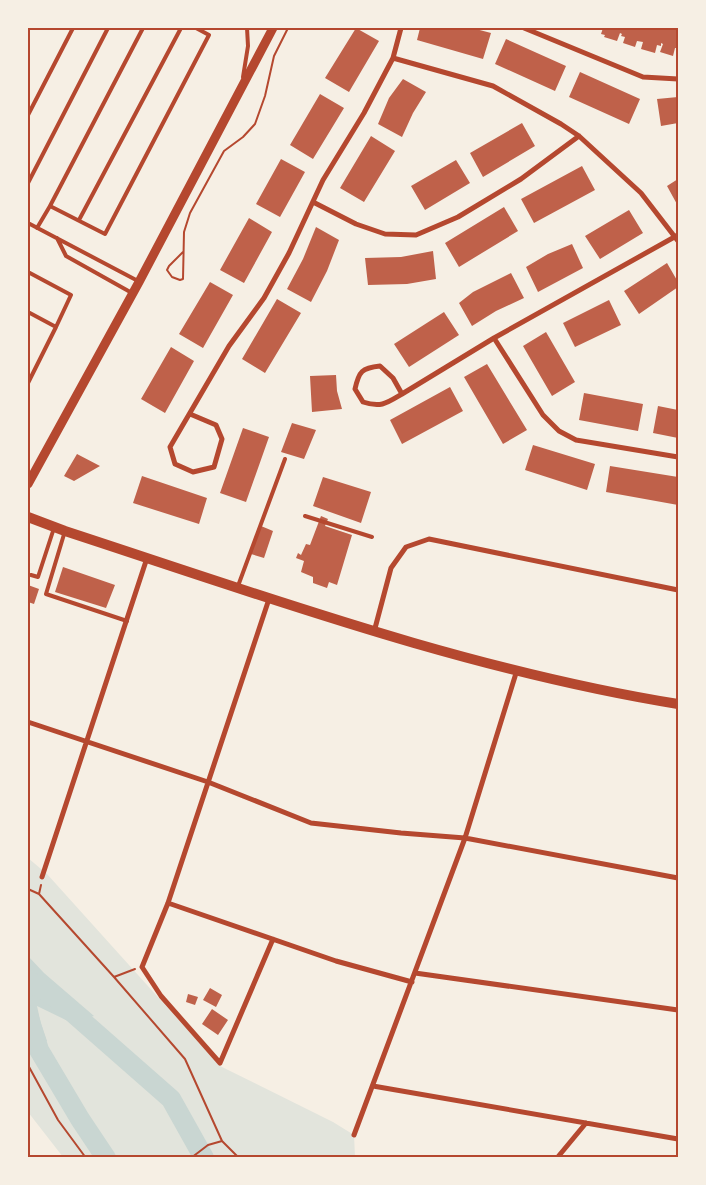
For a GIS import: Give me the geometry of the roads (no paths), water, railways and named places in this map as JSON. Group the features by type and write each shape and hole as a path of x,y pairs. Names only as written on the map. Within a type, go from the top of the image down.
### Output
{"main road":[{"path":"28,518 373,632 577,684 678,704"}],"street":[{"path":"28,484 139,282 273,28"},
{"path":"190,414 216,425 222,439 214,467 193,472 175,464 170,447 229,346 264,298 289,252 323,180 364,113 394,58 402,28"},
{"path":"524,28 643,77 678,78"},
{"path":"394,58 493,86 579,136 641,193 678,238 494,338 386,404 374,406 363,402 355,389 358,375 367,368 380,366 393,378 402,394"},
{"path":"313,202 356,224 385,234 416,235 458,217 521,180 579,136"},
{"path":"494,338 543,415 559,432 576,440 678,457"},
{"path":"373,632 391,568 406,547 429,538 678,590"},
{"path":"42,877 147,558"},
{"path":"269,599 168,902 142,966 161,996 220,1062 273,939"},
{"path":"354,1135 465,838 518,670"},
{"path":"28,722 208,782 311,823 465,838 678,878"},
{"path":"168,902 336,961 412,982"},
{"path":"415,973 678,1010"},
{"path":"372,1086 678,1139"},
{"path":"557,1158 586,1123"}],"lane":[{"path":"28,115 72,28"},
{"path":"28,183 108,28"},
{"path":"37,228 143,28"},
{"path":"78,220 182,28"},
{"path":"50,206 105,234 209,35 196,28"},
{"path":"242,85 248,46 246,28"},
{"path":"28,223 139,282"},
{"path":"57,238 66,256 132,294"},
{"path":"28,272 71,295 28,383"},
{"path":"28,312 56,327"},
{"path":"237,588 285,459"},
{"path":"305,516 372,537"},
{"path":"31,575 38,577 54,528"},
{"path":"65,531 46,594 127,621"},
{"path":"38,559 44,561"},
{"path":"35,567 41,569"}],"waterway":[{"path":"28,980 56,998 171,1099 204,1158"},
{"path":"28,1015 39,1050 80,1119 106,1158"}]}
